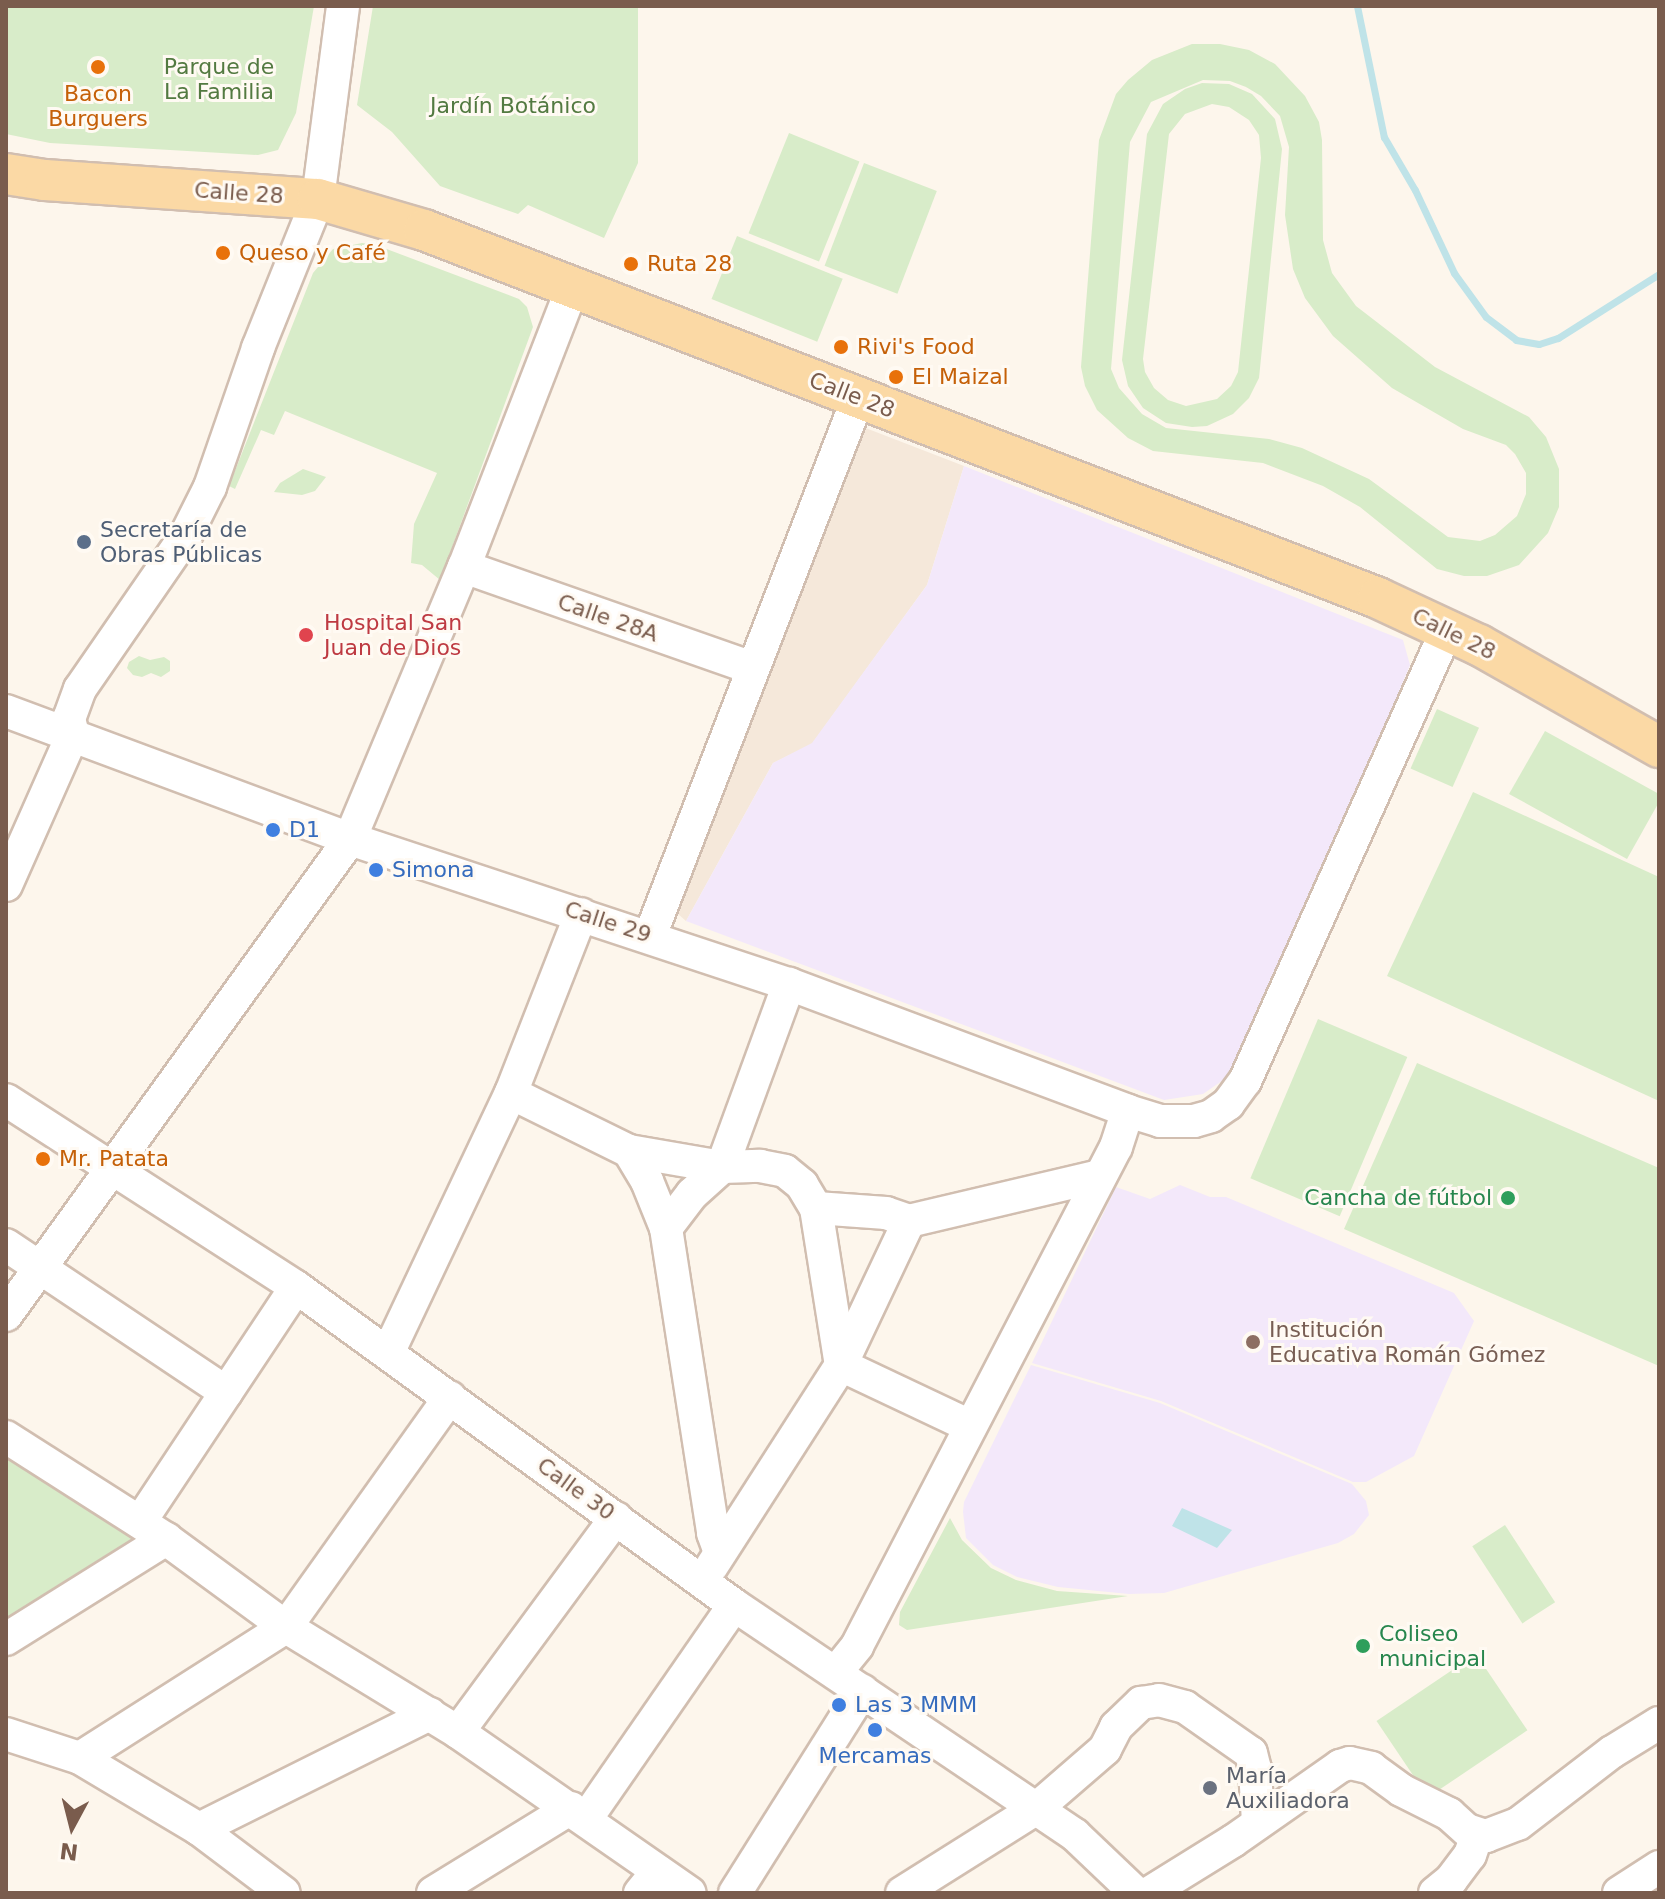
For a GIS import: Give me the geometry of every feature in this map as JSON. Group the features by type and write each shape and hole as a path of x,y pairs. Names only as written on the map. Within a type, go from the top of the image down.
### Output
{"main road":[{"name":"Calle 28","path":"6,174 45,180 318,199 424,230 1349,586 1447,630 1659,747"}],"street":[{"path":"6,885 73,734 69,719 80,689 185,537 210,487 258,348 318,199 343,6"},
{"path":"6,1315 350,839 464,567 572,288"},
{"path":"650,936 858,398"},
{"name":"Calle 28A","path":"464,567 752,668"},
{"name":"Calle 29","path":"6,711 350,839 650,936 789,984 1128,1111 1176,1122 1211,1116 1228,1104 1245,1081 1447,630"},
{"path":"388,1353 511,1093 581,914"},
{"path":"666,1228 692,1194 722,1167 789,984"},
{"path":"511,1093 629,1151 722,1167 760,1166 785,1171 802,1185 816,1208 841,1365"},
{"name":"Calle 30","path":"6,1100 296,1287 734,1605 1075,1835 1136,1893"},
{"path":"735,1893 849,1681 857,1646 1116,1147 1128,1111"},
{"path":"629,1151 647,1181 666,1228 713,1533 720,1552"},
{"path":"816,1208 886,1213 909,1221 1100,1176"},
{"path":"704,1582 720,1552 841,1365 909,1221"},
{"path":"6,1245 226,1392"},
{"path":"6,1639 153,1530 226,1392 296,1287"},
{"path":"841,1365 970,1426"},
{"path":"80,1758 286,1627 450,1397"},
{"path":"6,1437 153,1530 286,1627 430,1714 578,1814 649,1882 690,1893"},
{"path":"458,1732 616,1518"},
{"path":"433,1893 578,1814 734,1605"},
{"path":"902,1893 1037,1808 1105,1749 1116,1727 1141,1703 1159,1700 1185,1707 1251,1753 1258,1823"},
{"path":"199,1829 430,1714"},
{"path":"1149,1893 1258,1823 1325,1775 1350,1763 1371,1768 1401,1790 1437,1806 1477,1835 1503,1832 1518,1824 1612,1752 1659,1723"},
{"path":"6,1734 80,1758 199,1829 284,1893"},
{"path":"1435,1893 1451,1880 1470,1855 1477,1835"},
{"path":"1619,1893 1659,1867"}],"shaded area":[{"path":"863,427 964,466 927,585 812,744 773,763 686,921 670,907"},
{"path":"964,466 1403,640 1410,665 1349,812 1229,1076 1203,1094 1164,1100 686,921 773,763 812,743 927,585"},
{"name":"Institución Educativa Román Gómez","path":"1180,1185 1210,1197 1226,1197 1454,1293 1474,1321 1414,1456 1366,1482 1353,1482 1161,1401 1032,1363 1116,1187 1150,1199"},
{"path":"1031,1365 1160,1403 1352,1484 1366,1501 1369,1515 1354,1534 1338,1543 1164,1593 1129,1594 1058,1587 1017,1577 993,1565 966,1538 963,1512 964,1502"}],"green space":[{"name":"Parque de La Familia","path":"6,6 314,6 296,113 278,150 258,155 50,143 6,134"},
{"name":"Jardín Botánico","path":"373,6 638,6 638,163 604,238 528,205 518,214 440,186 392,132 357,105"},
{"path":"1192,44 1220,44 1249,50 1275,64 1305,96 1319,122 1322,140 1323,240 1332,273 1356,306 1435,367 1529,417 1546,437 1559,469 1559,507 1548,533 1519,565 1487,576 1464,576 1437,569 1360,507 1323,486 1263,463 1153,451 1128,438 1097,410 1085,386 1081,367 1099,140 1116,94 1152,60","holes":["1203,80 1230,81 1261,96 1280,116 1289,147 1285,215 1293,269 1305,298 1333,336 1392,388 1463,429 1506,445 1515,454 1526,473 1526,494 1517,516 1495,535 1480,541 1448,537 1369,479 1302,448 1269,439 1166,428 1142,414 1119,388 1111,369 1130,142 1151,102"]},
{"path":"1202,83 1229,84 1252,94 1275,119 1282,149 1259,378 1249,398 1233,414 1207,426 1192,427 1166,423 1143,408 1128,386 1122,360 1147,134 1163,104 1185,89","holes":["1212,104 1229,107 1249,120 1259,135 1261,158 1238,372 1231,386 1217,399 1186,406 1168,400 1154,388 1145,372 1143,359 1169,134 1185,114"]},
{"path":"789,133 859,161 819,262 749,233"},
{"path":"864,163 937,191 897,294 825,266"},
{"path":"737,236 843,279 817,342 712,299"},
{"path":"362,243 376,245 519,299 527,307 533,327 440,580 422,565 411,563 414,524 437,473 285,411 274,435 261,430 235,489 229,486 313,273 333,249"},
{"path":"303,469 326,477 315,491 302,495 274,492 280,483"},
{"path":"139,656 150,660 164,657 170,661 170,671 161,677 151,673 142,677 133,675 127,668 129,662"},
{"path":"1437,709 1479,728 1453,787 1411,768"},
{"path":"1545,731 1659,794 1659,802 1627,859 1509,794"},
{"path":"1473,792 1659,877 1659,1101 1387,976"},
{"path":"1318,1019 1407,1057 1340,1216 1250,1178"},
{"name":"Cancha de fútbol","path":"1417,1063 1659,1168 1659,1366 1344,1229"},
{"path":"6,1442 160,1539 6,1621"},
{"path":"950,1518 962,1540 991,1568 1016,1580 1057,1591 1128,1596 907,1630 899,1625 900,1612"},
{"path":"1505,1525 1555,1602 1522,1623 1472,1546"},
{"path":"1476,1654 1527,1730 1428,1797 1377,1721"}],"water":[{"path":"1182,1508 1232,1530 1217,1548 1172,1526"}],"waterway":[{"path":"1357,6 1384,137 1415,190 1454,273 1486,317 1516,340 1539,344 1558,338 1659,274"}],"place":[{"name":"Bacon Burguers","path":"98,67"},
{"name":"Queso y Café","path":"223,253"},
{"name":"Ruta 28","path":"631,264"},
{"name":"Rivi's Food","path":"841,347"},
{"name":"El Maizal","path":"896,377"},
{"name":"Secretaría de Obras Públicas","path":"84,542"},
{"name":"Hospital San Juan de Dios","path":"306,635"},
{"name":"D1","path":"273,830"},
{"name":"Simona","path":"376,870"},
{"name":"Mr. Patata","path":"43,1159"},
{"name":"Cancha de fútbol","path":"1508,1198"},
{"name":"Institución Educativa Román Gómez","path":"1253,1342"},
{"name":"Coliseo municipal","path":"1363,1646"},
{"name":"Las 3 MMM","path":"839,1705"},
{"name":"Mercamas","path":"875,1730"},
{"name":"María Auxiliadora","path":"1210,1788"}]}
